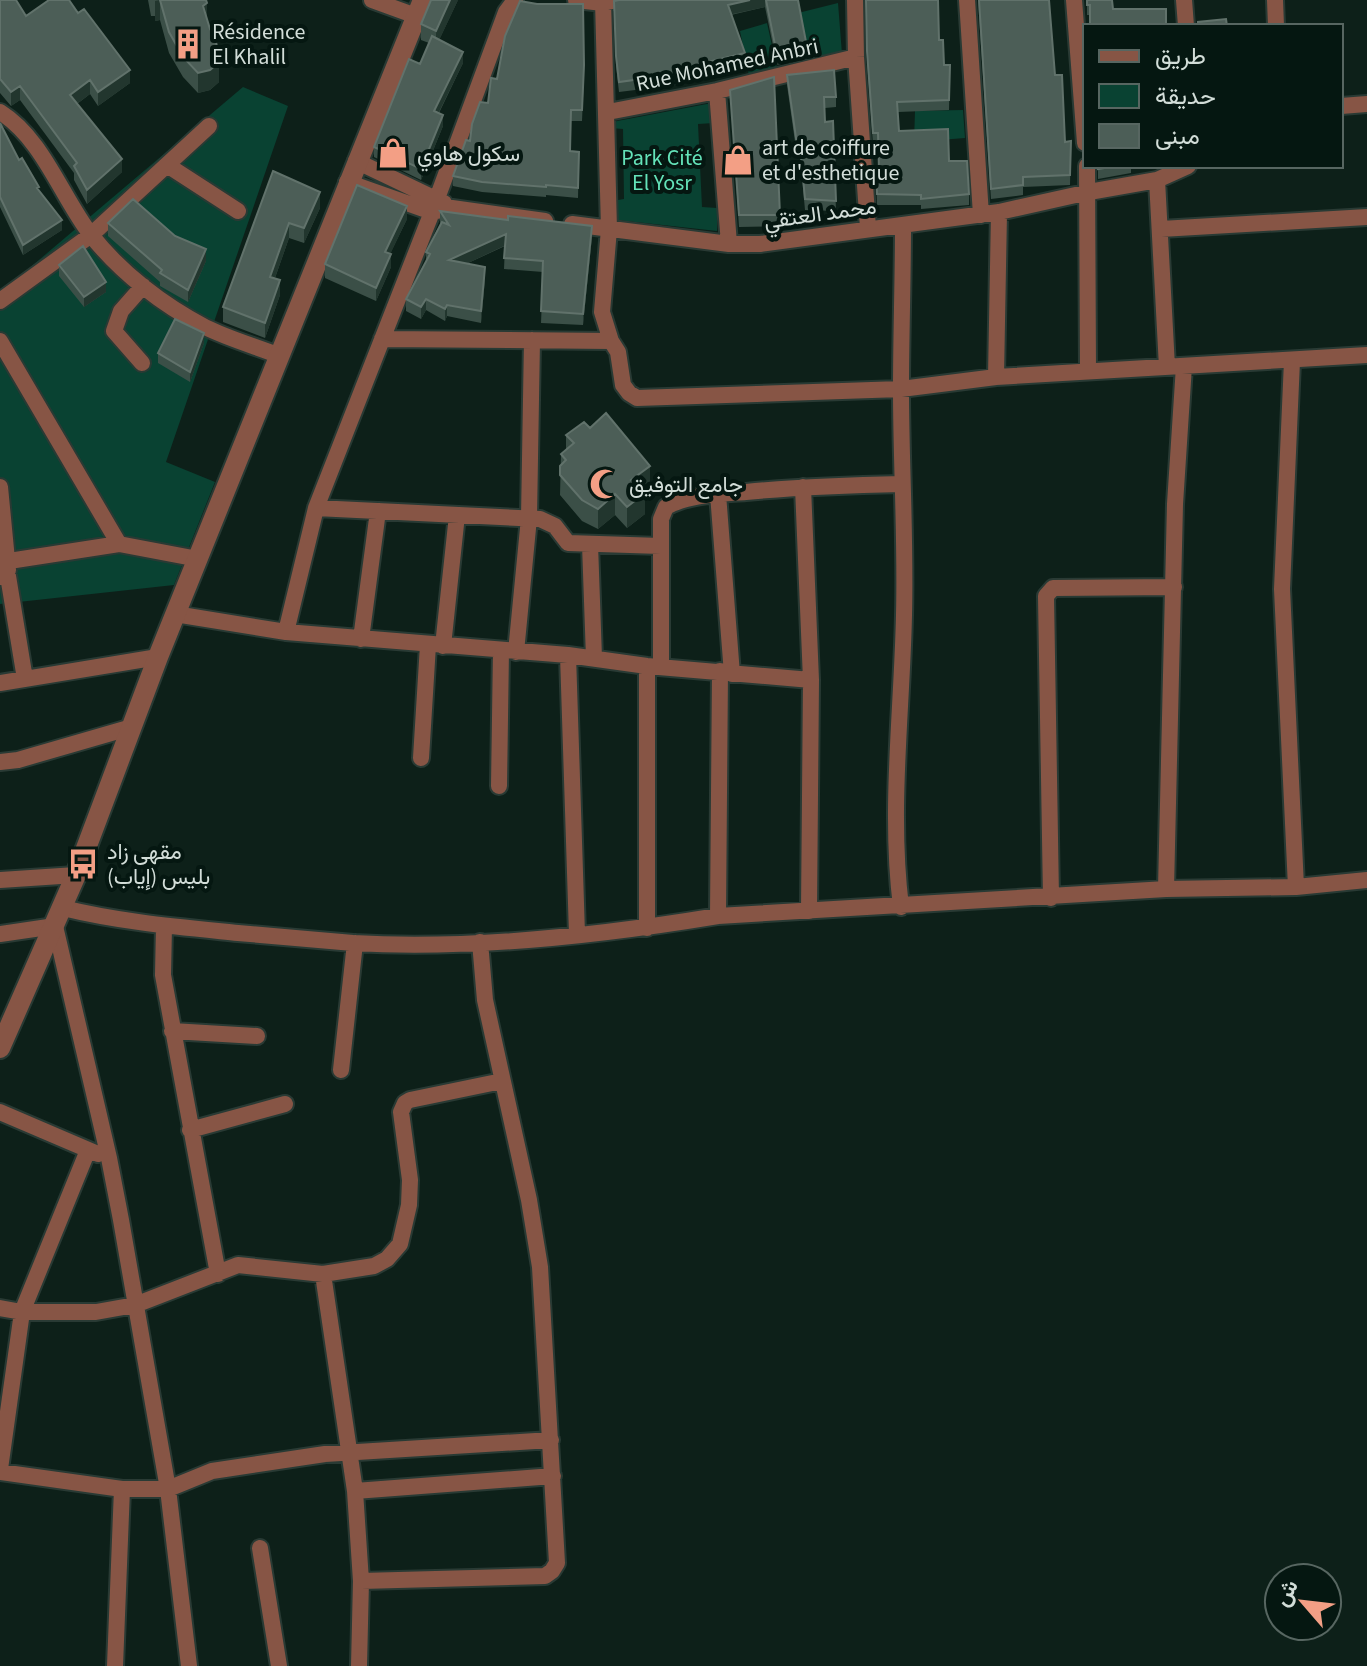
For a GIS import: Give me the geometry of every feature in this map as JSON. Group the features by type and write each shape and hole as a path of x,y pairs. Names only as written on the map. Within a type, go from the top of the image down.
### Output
{"street":[{"path":"0,1048 8,1009 59,917 175,614 419,8 372,0"},
{"path":"286,632 316,508 506,12 515,0"},
{"path":"576,0 608,1 609,229 602,312 611,341 618,352 623,385 637,398 901,389 1088,370 1367,355"},
{"path":"855,0 868,228"},
{"path":"967,0 981,215"},
{"path":"1074,0 1083,117"},
{"path":"1184,0 1186,24"},
{"path":"1275,0 1276,24"},
{"name":"Rue Mohamed Anbri","path":"608,112 717,91 856,57"},
{"path":"717,91 729,244"},
{"path":"1343,106 1367,104"},
{"path":"0,112 19,127 31,143 91,235 143,286 209,329 280,356"},
{"path":"0,301 91,235 209,126"},
{"name":"محمد العتقي","path":"356,161 434,204"},
{"path":"167,165 238,211"},
{"path":"1087,168 1088,370"},
{"name":"محمد العتقي","path":"347,182 452,208 729,244 800,240 868,228 999,212 1157,180 1184,168"},
{"path":"1157,180 1167,367"},
{"path":"996,377 999,212"},
{"path":"1161,229 1367,217"},
{"path":"901,907 896,871 895,809 905,586 901,389 903,225"},
{"path":"142,363 114,331 121,311 143,286"},
{"path":"382,339 611,341"},
{"path":"499,786 509,651 529,518 532,340"},
{"path":"0,341 119,544"},
{"path":"1292,361 1282,589 1296,887"},
{"path":"1166,889 1175,504 1184,366"},
{"path":"647,928 654,666 661,519 666,507 718,494 902,484"},
{"path":"0,487 6,571 25,679"},
{"path":"803,487 811,680 809,911"},
{"path":"718,494 726,673 718,916"},
{"path":"316,508 529,518 551,523 568,543 661,546"},
{"path":"361,639 378,511"},
{"path":"421,758 457,515"},
{"path":"6,571 119,544 198,559"},
{"path":"590,544 594,658"},
{"path":"1051,898 1046,596 1053,588 1174,587"},
{"path":"175,614 286,632 568,655 811,680"},
{"path":"568,655 577,934"},
{"path":"0,683 158,657"},
{"path":"0,762 18,760 132,727"},
{"path":"0,880 76,875"},
{"path":"0,934 59,917 101,917 164,926 355,943 480,942 647,928 718,916 1166,889 1296,887 1367,880"},
{"path":"59,917 109,1158 168,1489 189,1666"},
{"path":"164,926 163,975 218,1274"},
{"path":"361,1581 545,1576 557,1563 540,1267 529,1200 485,1000 480,942"},
{"path":"341,1070 355,943"},
{"path":"172,1031 257,1036"},
{"path":"0,1308 22,1312 96,1312 135,1305 238,1265 323,1274 374,1266 387,1259 400,1244 409,1205 410,1180 401,1112 405,1103 502,1081"},
{"path":"190,1130 285,1104"},
{"path":"0,1112 109,1158"},
{"path":"88,1150 22,1312 0,1471 122,1489 168,1489 212,1471 349,1451 551,1440"},
{"path":"323,1274 355,1491 361,1581 359,1666"},
{"path":"355,1491 553,1476"},
{"path":"115,1666 122,1489"},
{"path":"260,1548 279,1666"}],"green space":[{"path":"838,3 842,54 808,60 798,13"},
{"path":"767,23 777,68 749,76 740,31"},
{"path":"243,87 288,106 166,462 215,482 174,585 0,604 0,293"},
{"name":"Park Cité El Yosr","path":"712,103 714,123 698,124 702,207 717,208 717,231 617,220 612,201 624,199 623,129 610,128 612,122"},
{"path":"963,110 965,138 914,142 915,111"}],"building":[{"path":"0,0 16,0 26,16 49,0 69,0 78,13 84,9 130,70 98,92 90,80 70,95 122,159 87,190 74,166 77,163 20,86 11,92 0,79"},
{"name":"Résidence El Khalil","path":"160,0 206,0 203,6 210,29 214,27 219,62 210,70 198,73 183,57 169,32"},
{"path":"431,0 450,0 436,31 421,24"},
{"path":"750,0 728,5 745,53 683,68 684,73 619,82 614,1"},
{"path":"766,0 798,0 807,47 777,55"},
{"path":"866,0 938,0 939,40 943,40 944,65 950,65 949,100 897,102 899,131 948,129 949,161 967,161 969,194 921,199 921,195 877,194 878,133 873,133"},
{"path":"979,0 1049,0 1055,75 1062,75 1065,142 1071,141 1070,175 1023,177 1023,185 991,189"},
{"path":"1087,0 1112,0 1113,9 1166,9 1166,24 1090,24 1090,5 1087,5"},
{"path":"520,1 583,4 582,110 571,110 570,151 579,152 578,188 482,182 453,176 466,140 470,141 480,102 488,103 491,78 497,79 505,36"},
{"path":"1226,19 1227,24 1198,24"},
{"path":"432,36 463,52 434,111 443,115 421,169 374,147 409,59 420,64"},
{"path":"834,70 836,97 824,97 825,122 833,121 836,201 805,199 800,145 797,145 787,75"},
{"path":"774,77 780,215 739,215 730,90"},
{"path":"0,123 19,160 22,158 37,188 62,220 23,245 0,197"},
{"path":"273,171 320,192 304,228 289,223 270,277 280,280 265,323 223,307"},
{"path":"357,185 407,206 385,252 391,254 376,288 325,264"},
{"path":"133,199 175,236 206,249 188,290 160,273 162,270 108,223"},
{"path":"440,211 592,226 583,314 541,311 543,261 504,258 506,234 449,260 485,267 481,311 447,305 445,309 426,299 421,307 406,299 430,254 426,252 442,222 449,225"},
{"path":"83,246 106,282 84,297 59,265"},
{"path":"175,319 204,333 190,372 158,353"},
{"name":"جامع التوفيق","path":"606,413 650,466 631,480 645,493 627,507 615,494 598,509 582,500 560,475 560,466 566,460 561,454 574,443 566,435 584,422 590,428"}],"place":[{"name":"Résidence El Khalil","path":"188,44"},
{"name":"سكول هاوي","path":"393,153"},
{"name":"art de coiffure et d'esthetique","path":"738,160"},
{"name":"جامع التوفيق","path":"605,484"},
{"name":"مقهى زاد بليس (إياب)","path":"83,864"}]}
